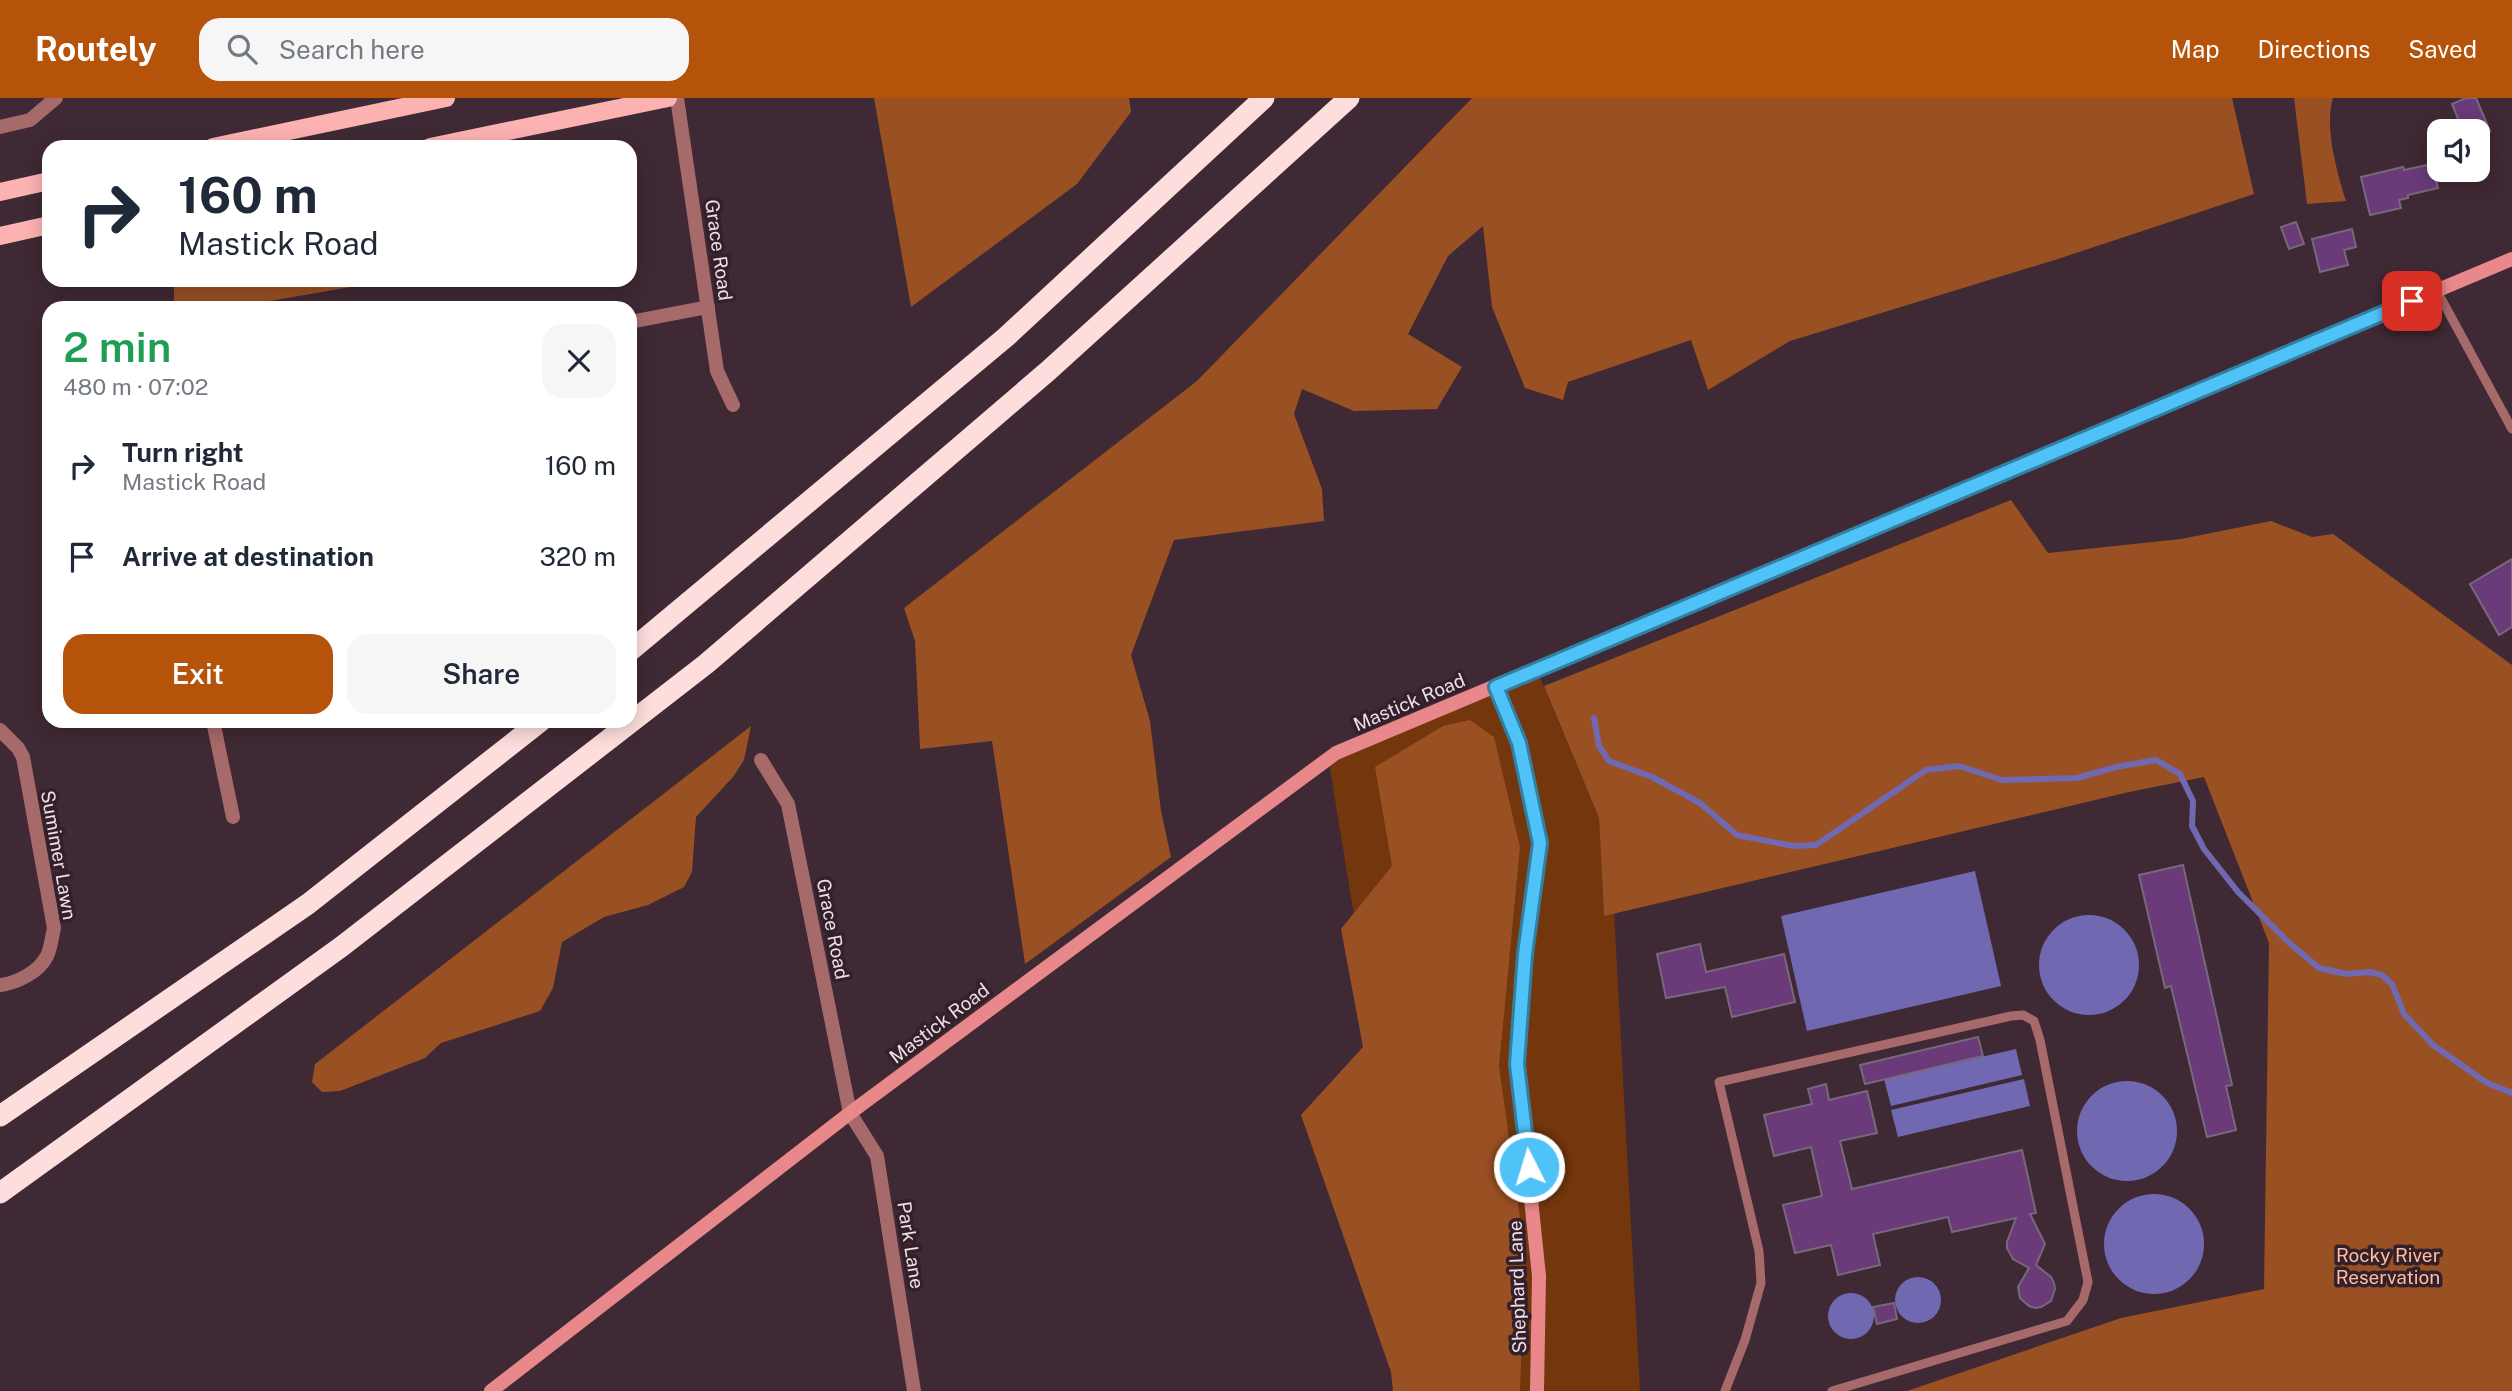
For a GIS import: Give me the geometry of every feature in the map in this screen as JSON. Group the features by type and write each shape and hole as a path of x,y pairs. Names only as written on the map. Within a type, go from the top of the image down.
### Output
{"highway":[{"path":"637,645 1006,337 1264,98"},
{"path":"637,717 706,664 1048,371 1349,98"},
{"path":"0,1116 308,904 532,728"},
{"path":"0,1193 341,947 623,728"}],"main road":[{"path":"246,140 446,98"},
{"path":"464,140 668,98"},
{"path":"0,192 42,183"},
{"path":"0,236 42,227"}],"street":[{"path":"0,127 30,120 56,98"},
{"name":"Grace Road","path":"677,98 717,371 733,405"},
{"name":"Mastick Road","path":"491,1391 850,1113 1336,753 2512,259"},
{"path":"637,321 708,307"},
{"name":"Shephard Lane","path":"1496,687 1519,743 1540,843 1525,954 1517,1064 1539,1276 1537,1391"},
{"path":"214,728 233,817"},
{"name":"Sumimer Lawn","path":"1,730 23,757 54,928 47,956 34,971 6,984"},
{"name":"Grace Road","path":"761,760 788,804 850,1113"},
{"name":"Park Lane","path":"850,1113 877,1156 914,1391"}],"lane":[{"path":"2437,290 2512,429"},
{"path":"1725,1391 1745,1340 1761,1283 1759,1251 1719,1082 2024,1015 2034,1021 2040,1040 2088,1282 2083,1300 2067,1321 1832,1391"}],"shaded area":[{"path":"1539,675 1599,818 1604,915 1614,912 1640,1391 1432,1391 1329,763"},
{"path":"1975,871 2001,986 1807,1031 1781,916"},
{"path":"2089,915 2108,918 2125,929 2136,946 2139,965 2136,984 2125,1001 2108,1012 2089,1015 2070,1012 2053,1001 2042,984 2039,965 2042,946 2053,929 2070,918"},
{"path":"2016,1049 2022,1075 1891,1106 1884,1079"},
{"path":"2024,1079 2030,1106 1898,1137 1891,1110"},
{"path":"2127,1081 2146,1084 2163,1095 2174,1112 2177,1131 2174,1150 2163,1167 2146,1178 2127,1181 2108,1178 2091,1167 2080,1150 2077,1131 2080,1112 2091,1095 2108,1084"},
{"path":"2154,1194 2173,1197 2190,1208 2201,1225 2204,1244 2201,1263 2190,1280 2173,1291 2154,1294 2135,1291 2118,1280 2107,1263 2104,1244 2107,1225 2118,1208 2135,1197"},
{"path":"1918,1277 1934,1284 1941,1300 1934,1316 1918,1323 1902,1316 1895,1300 1902,1284"},
{"path":"1851,1293 1867,1300 1874,1316 1867,1332 1851,1339 1835,1332 1828,1316 1835,1300"}],"green space":[{"path":"874,98 1129,98 1131,112 1077,184 911,307"},
{"path":"1472,98 2232,98 2254,194 2058,259 1790,341 1708,390 1691,340 1568,382 1563,400 1525,388 1492,307 1483,226 1448,256 1408,334 1462,367 1437,409 1354,411 1302,389 1294,414 1322,489 1324,521 1174,540 1131,655 1150,721 1161,811 1171,857 1025,964 992,741 920,749 915,641 904,608 1197,381"},
{"path":"2294,98 2333,98 2331,136 2346,201 2307,204"},
{"path":"174,287 350,287 270,301 174,301"},
{"name":"Rocky River Reservation","path":"2011,500 2048,553 2181,539 2271,521 2312,537 2333,534 2512,665 2512,1391 1907,1391 2121,1318 2264,1289 2269,943 2204,777 2129,792 1604,916 1599,818 1544,686"},
{"path":"1470,720 1494,737 1520,847 1499,1066 1525,1254 1520,1391 1393,1391 1391,1372 1301,1115 1363,1047 1341,929 1392,866 1375,767 1443,726"},
{"path":"751,726 744,760 733,777 696,817 692,872 684,887 648,905 604,917 562,942 553,988 540,1011 441,1043 425,1058 340,1091 322,1092 312,1082 315,1064"}],"building":[{"path":"2466,98 2476,98 2485,119 2458,119 2452,104"},
{"path":"2427,165 2427,182 2436,182 2438,188 2408,195 2408,198 2399,200 2401,208 2370,215 2361,177 2403,167 2404,170"},
{"path":"2296,222 2304,244 2289,249 2281,227"},
{"path":"2352,229 2356,247 2344,250 2348,265 2320,272 2312,239"},
{"path":"2512,559 2512,627 2499,635 2470,584"},
{"path":"2183,865 2232,1085 2226,1086 2236,1130 2207,1137 2171,986 2165,988 2139,875"},
{"path":"1700,944 1706,972 1784,954 1795,1002 1732,1017 1725,987 1666,998 1657,954"},
{"path":"1978,1037 1983,1056 1865,1084 1860,1065"},
{"path":"1826,1084 1829,1100 1867,1091 1877,1133 1840,1141 1852,1189 2022,1150 2036,1213 2030,1214 2045,1244 2036,1265 2051,1277 2054,1283 2051,1301 2035,1308 2020,1298 2018,1287 2029,1268 2013,1259 2007,1248 2016,1218 1952,1232 1948,1217 1873,1234 1880,1265 1838,1275 1831,1245 1795,1253 1783,1205 1822,1196 1811,1147 1774,1156 1764,1115 1812,1104 1808,1089"},
{"path":"1894,1303 1897,1319 1877,1324 1873,1307"}],"waterway":[{"path":"1594,718 1599,746 1609,761 1652,777 1700,803 1737,835 1793,846 1816,845 1926,770 1959,766 2002,780 2077,778 2156,760 2180,774 2193,801 2192,826 2204,849 2238,892 2287,941 2319,968 2347,974 2369,972 2382,975 2392,984 2404,1014 2433,1045 2487,1083 2512,1093"}],"route":[{"path":"1529,1167 1517,1064 1525,954 1540,843 1519,743 1496,687 2412,301"}]}
